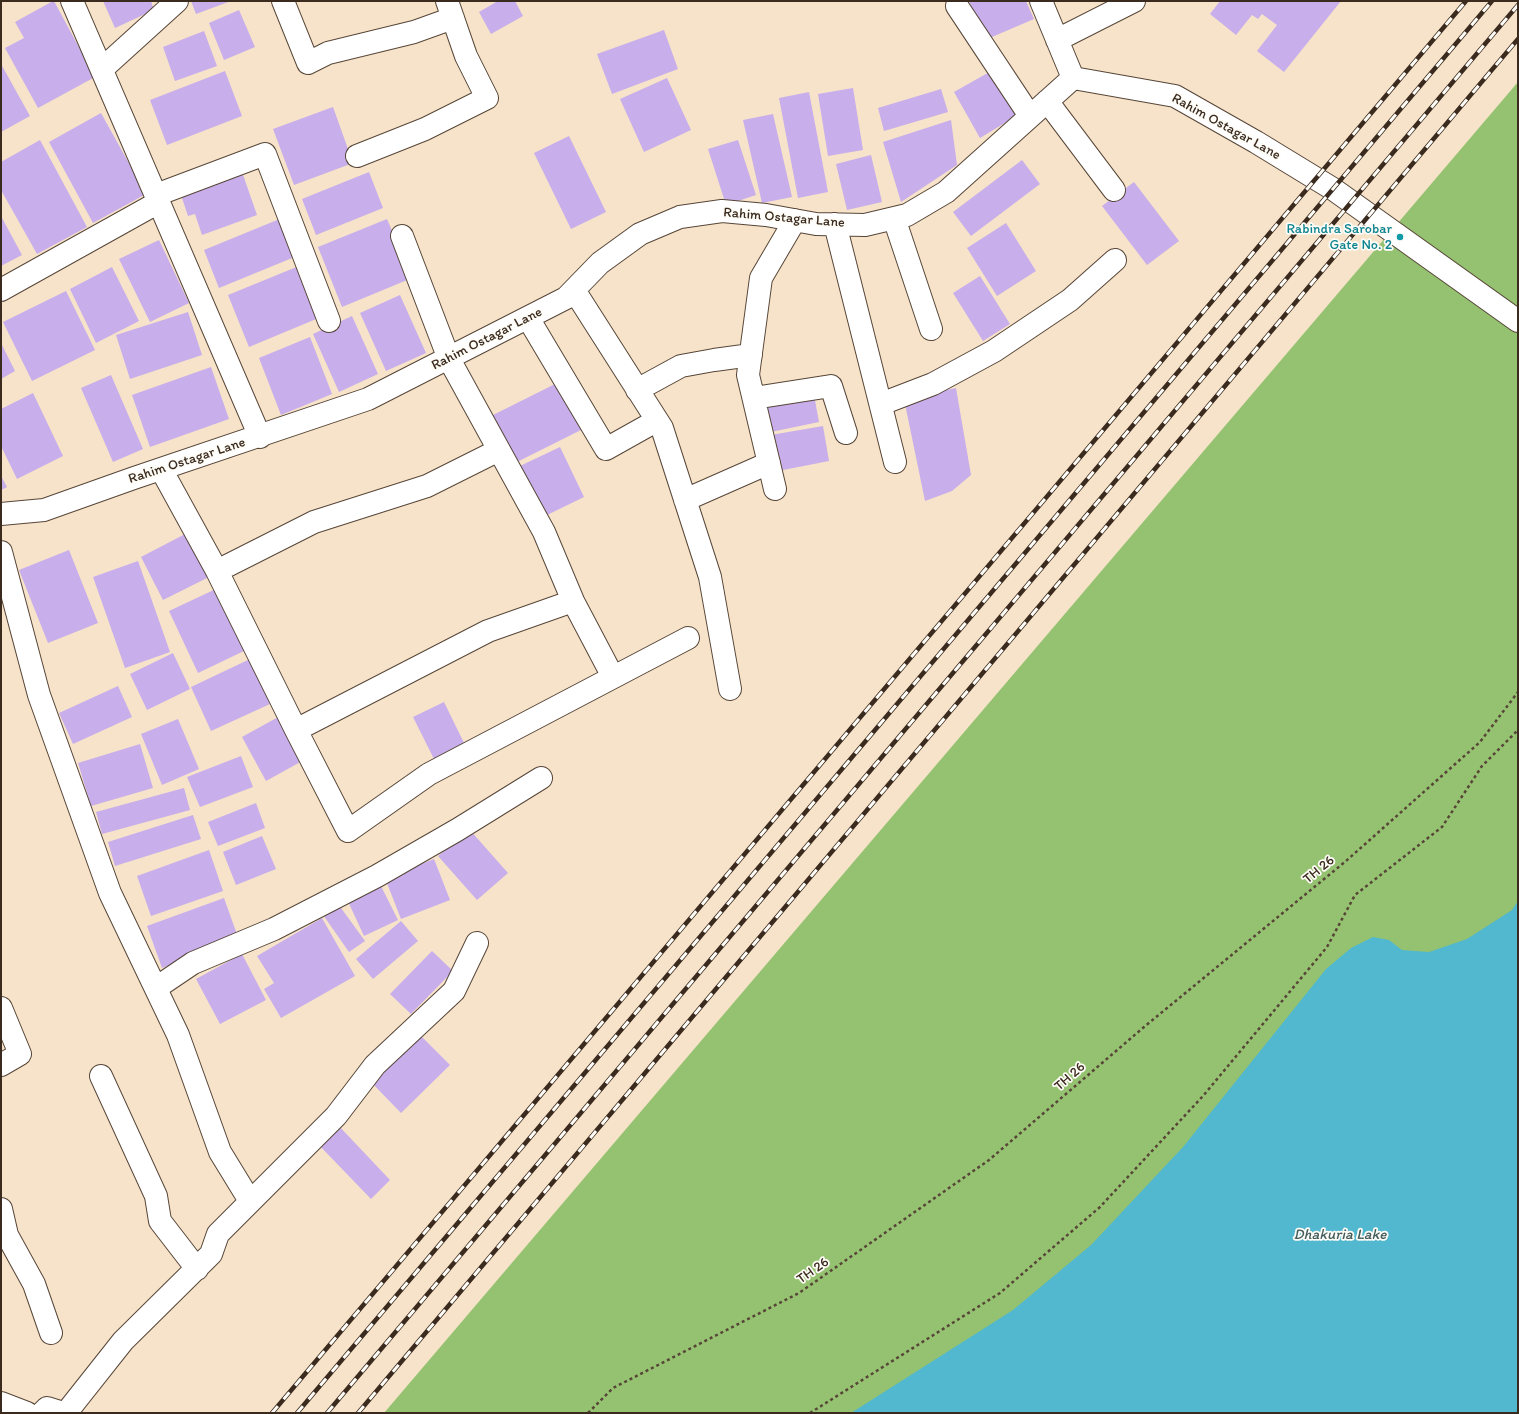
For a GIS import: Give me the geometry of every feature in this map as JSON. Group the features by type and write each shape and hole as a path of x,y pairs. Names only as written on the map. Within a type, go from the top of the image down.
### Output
{"street":[{"path":"72,1 260,437"},
{"path":"102,69 177,1"},
{"path":"283,1 308,63 328,54 414,32 450,9 466,56 487,98 425,129 357,156"},
{"path":"1041,1 1074,78"},
{"path":"1057,40 1134,1"},
{"path":"957,6 1030,116"},
{"name":"Rahim Ostagar Lane","path":"1,514 44,510 368,399 566,298 600,263 640,234 680,216 722,211 766,215 816,224 865,225 907,215 946,192 1074,78 1175,96 1256,142 1333,189 1518,321"},
{"path":"1047,101 1114,190"},
{"path":"1,290 157,198 265,154 329,321"},
{"path":"894,218 931,329"},
{"path":"775,489 748,374 761,278 794,220"},
{"path":"836,224 895,462"},
{"path":"402,236 449,359 544,532 573,600 613,677"},
{"path":"881,404 934,384 994,351 1070,300 1115,260"},
{"path":"574,290 656,421 662,428 710,577 730,688"},
{"path":"528,318 606,448 656,421"},
{"path":"637,390 681,366 751,355"},
{"path":"754,398 831,386 846,433"},
{"path":"217,571 314,522 427,486 499,450"},
{"path":"685,500 769,463"},
{"path":"161,469 217,571 348,831 429,774 688,638"},
{"path":"1,552 39,695 110,893 178,1035 220,1152 250,1201"},
{"path":"296,730 488,631 573,600"},
{"path":"156,988 193,963 274,929 377,876 457,830 541,778"},
{"path":"66,1413 123,1341 211,1254 218,1234 336,1116 375,1065 454,991 477,943"},
{"path":"1,1008 20,1054 1,1065"},
{"path":"101,1076 156,1196 160,1221 197,1269"},
{"path":"1,1209 7,1235 34,1284 50,1333"},
{"path":"1,1403 27,1413"},
{"path":"42,1413 47,1408 63,1413"}],"path":[{"name":"TH 26","path":"588,1413 613,1388 799,1293 990,1160 1144,1027 1346,861 1480,742 1518,692"},
{"path":"810,1413 1000,1293 1100,1207 1203,1096 1327,947 1354,895 1442,827 1482,766 1518,730"}],"green space":[{"path":"1518,82 1518,1413 384,1413"}],"water":[{"name":"Dhakuria Lake","path":"1518,901 1518,1413 851,1413 1013,1310 1091,1245 1183,1147 1326,969 1351,948 1373,937 1389,940 1402,950 1429,952 1467,939 1512,910"}],"building":[{"path":"53,1 95,77 38,108 5,48 24,38 15,22"},
{"path":"103,1 151,1 154,10 115,28"},
{"path":"191,1 231,1 196,14"},
{"path":"498,1 515,1 523,16 491,34 479,12"},
{"path":"969,1 1026,1 1034,19 985,40"},
{"path":"1220,1 1341,1 1284,72 1257,51 1277,25 1262,14 1258,19 1252,15 1236,35 1210,14"},
{"path":"239,10 255,47 224,60 209,23"},
{"path":"664,30 678,69 612,94 597,54"},
{"path":"204,31 217,66 175,81 163,47"},
{"path":"1,64 30,116 1,132"},
{"path":"993,70 1018,115 980,138 954,92"},
{"path":"225,71 242,116 167,145 150,100"},
{"path":"667,78 691,130 644,152 620,99"},
{"path":"853,88 863,150 828,156 818,94"},
{"path":"941,89 948,112 884,131 878,108"},
{"path":"809,92 828,192 798,198 779,98"},
{"path":"333,107 353,163 294,185 273,129"},
{"path":"101,113 146,194 93,223 49,142"},
{"path":"773,114 792,197 762,203 743,120"},
{"path":"951,120 957,165 901,202 883,142"},
{"path":"569,136 606,212 571,229 534,153"},
{"path":"40,140 87,227 37,254 1,190 1,162"},
{"path":"738,140 756,195 726,205 708,149"},
{"path":"871,155 882,202 847,210 836,164"},
{"path":"1022,160 1040,184 971,236 953,212"},
{"path":"241,169 257,215 202,235 195,214 188,216 180,192"},
{"path":"369,172 383,208 316,235 302,199"},
{"path":"1134,182 1179,241 1147,265 1102,206"},
{"path":"1,216 22,255 1,266"},
{"path":"282,218 297,256 219,288 204,250"},
{"path":"387,219 412,278 342,307 318,247"},
{"path":"1006,223 1036,271 997,296 967,248"},
{"path":"159,240 189,303 150,322 119,259"},
{"path":"299,266 321,317 249,347 228,295"},
{"path":"112,267 139,321 96,343 70,289"},
{"path":"980,276 1010,324 983,341 953,293"},
{"path":"66,291 95,350 32,381 3,322"},
{"path":"400,295 426,353 386,371 360,313"},
{"path":"188,312 202,355 130,379 116,335"},
{"path":"352,316 378,374 339,392 313,334"},
{"path":"310,337 332,394 281,415 259,358"},
{"path":"1,343 15,371 1,379"},
{"path":"211,367 229,419 150,447 132,395"},
{"path":"111,375 143,449 113,462 81,388"},
{"path":"561,381 585,428 513,464 489,417"},
{"path":"956,388 971,475 952,491 925,501 904,399"},
{"path":"33,393 63,456 17,479 1,446 1,409"},
{"path":"814,395 819,422 771,432 765,405"},
{"path":"823,426 829,461 778,471 771,435"},
{"path":"560,447 584,497 545,516 520,466"},
{"path":"1,476 7,487 1,490"},
{"path":"189,532 211,576 163,600 141,557"},
{"path":"69,550 98,623 48,643 19,570"},
{"path":"138,561 170,652 125,668 93,577"},
{"path":"218,588 246,650 198,673 169,611"},
{"path":"173,653 190,689 147,710 130,674"},
{"path":"250,659 270,704 211,731 191,687"},
{"path":"118,686 132,717 73,744 59,713"},
{"path":"444,702 465,745 435,761 413,717"},
{"path":"280,716 304,760 266,781 242,737"},
{"path":"178,719 199,769 162,785 141,734"},
{"path":"140,744 153,788 91,806 78,763"},
{"path":"241,756 253,787 200,807 187,777"},
{"path":"184,788 190,810 102,834 96,812"},
{"path":"256,803 265,828 218,846 208,822"},
{"path":"193,815 201,839 115,866 108,842"},
{"path":"469,829 508,873 477,900 438,856"},
{"path":"262,836 276,869 236,885 223,852"},
{"path":"209,850 223,891 151,916 137,876"},
{"path":"434,859 450,900 401,919 385,878"},
{"path":"379,882 398,920 364,936 346,897"},
{"path":"224,898 239,940 162,968 147,926"},
{"path":"336,901 365,941 349,952 321,912"},
{"path":"322,918 355,976 281,1018 264,989 274,983 257,956"},
{"path":"401,921 418,941 373,979 356,959"},
{"path":"432,951 453,971 411,1014 390,994"},
{"path":"242,954 266,1000 220,1024 196,979"},
{"path":"420,1035 450,1065 401,1113 371,1082"},
{"path":"338,1125 390,1180 371,1199 318,1144"}],"railway":[{"path":"272,1413 1466,1"},
{"path":"297,1413 1492,1"},
{"path":"327,1413 1518,5"},
{"path":"358,1413 1518,39"}],"place":[{"name":"Rabindra Sarobar Gate No. 2","path":"1400,237"}]}
